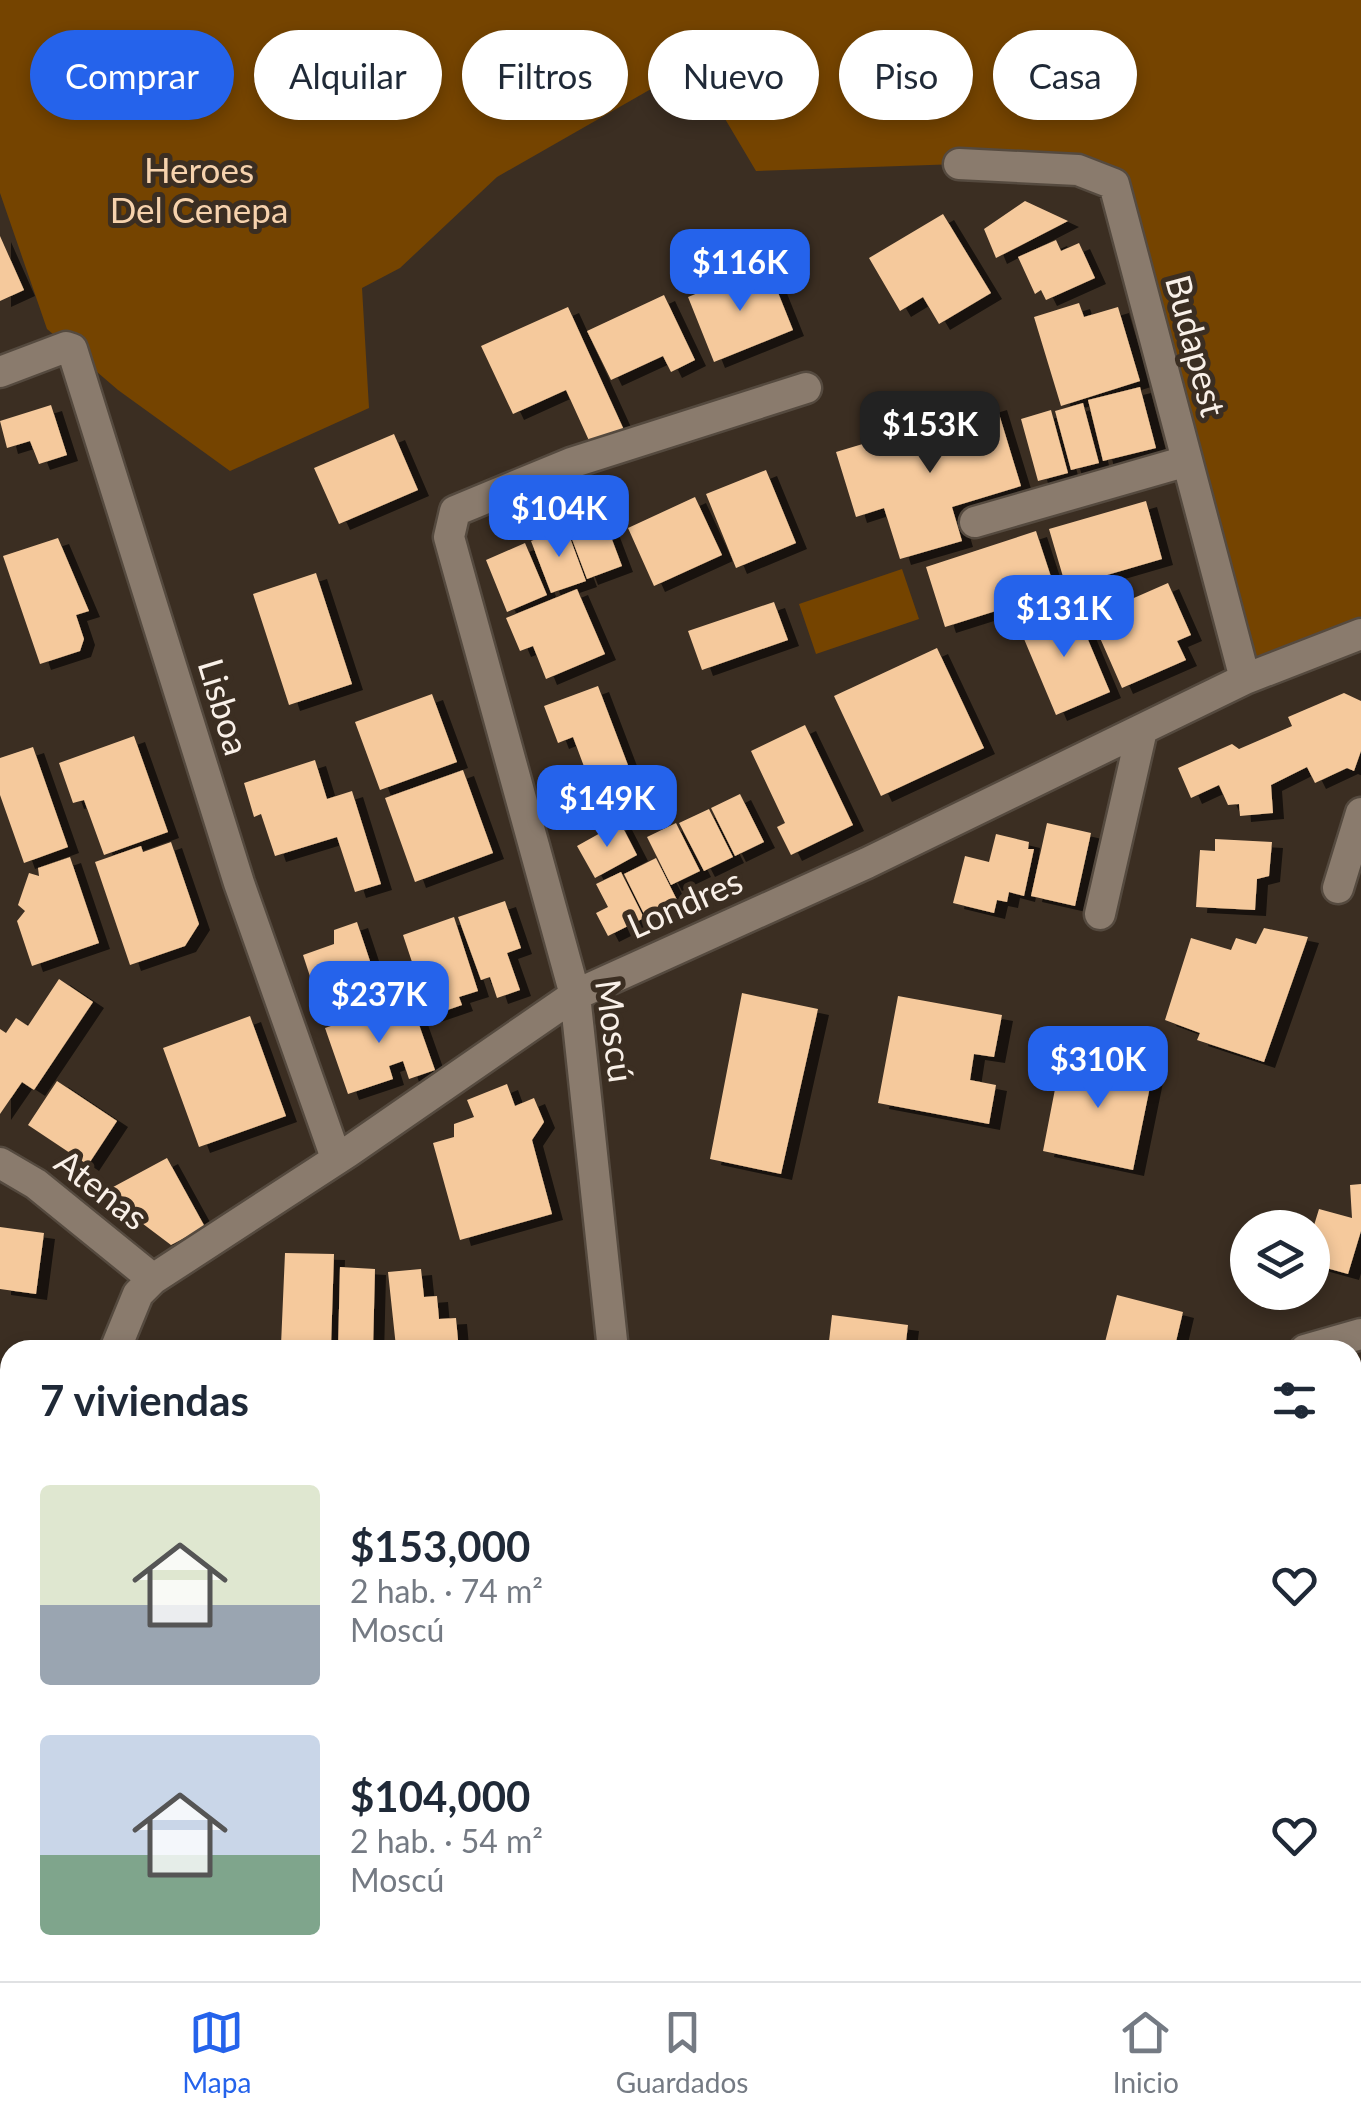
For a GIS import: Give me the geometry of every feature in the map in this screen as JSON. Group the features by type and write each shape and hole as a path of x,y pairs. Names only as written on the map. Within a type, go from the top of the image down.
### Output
{"street":[{"name":"Budapest","path":"959,164 1078,170 1114,184 1245,680"},
{"name":"Lisboa","path":"0,372 66,347 72,349 239,883 336,1158"},
{"name":"Moscú","path":"612,1340 575,995 448,537 450,521 455,511 571,463 806,388"},
{"path":"974,522 1187,461"},
{"name":"Londres","path":"119,1340 138,1294 153,1279 575,995 867,863 1245,680 1361,634"},
{"path":"1100,914 1142,730"},
{"path":"1338,888 1361,813"},
{"name":"Atenas","path":"0,1163 36,1184 153,1279"}],"green space":[{"name":"Heroes Del Cenepa","path":"0,0 1361,0 1361,618 1249,663 1113,184 959,164 756,171 726,120 819,120 819,30 648,30 648,91 628,102 628,30 462,30 462,120 597,120 497,177 400,268 362,288 369,408 230,471 118,390 47,329 0,193"},
{"path":"902,569 919,619 816,654 799,604"}],"building":[{"path":"1025,201 1068,221 996,258 984,229"},
{"path":"943,214 991,293 939,324 923,297 900,311 869,258"},
{"path":"0,236 24,290 0,301"},
{"path":"1056,240 1061,251 1079,243 1095,278 1046,300 1041,290 1035,294 1018,257"},
{"path":"767,265 793,330 714,362 688,297"},
{"path":"664,295 695,360 671,372 663,356 611,380 587,331"},
{"path":"1079,303 1084,317 1118,307 1140,381 1061,406 1034,317"},
{"path":"568,307 624,430 591,445 566,390 513,414 481,346"},
{"path":"1140,387 1156,448 1103,461 1088,400"},
{"path":"1083,403 1099,463 1071,470 1055,411"},
{"path":"996,404 1021,486 952,507 962,541 900,559 884,508 856,517 836,452"},
{"path":"51,405 67,455 39,464 30,441 7,448 0,421"},
{"path":"1051,410 1068,473 1038,481 1021,419"},
{"path":"394,434 418,490 339,524 314,468"},
{"path":"766,470 796,543 736,568 706,494"},
{"path":"695,497 722,555 654,586 628,528"},
{"path":"1146,501 1162,559 1066,587 1049,529"},
{"path":"602,513 622,566 587,579 567,526"},
{"path":"566,527 586,581 551,593 531,541"},
{"path":"1036,531 1056,592 945,627 926,567"},
{"path":"58,538 89,611 76,615 84,639 80,651 40,664 3,556"},
{"path":"525,543 547,595 507,612 486,560"},
{"path":"316,573 352,684 289,705 253,594"},
{"path":"1119,582 1127,601 1168,583 1191,635 1177,641 1186,660 1122,688 1082,597"},
{"path":"577,589 605,654 546,679 533,646 520,651 506,618"},
{"path":"774,602 788,640 702,670 688,631"},
{"path":"1073,604 1110,692 1056,715 1019,627"},
{"path":"937,648 984,748 881,796 834,696"},
{"path":"598,686 634,781 595,796 573,737 558,743 544,706"},
{"path":"1344,693 1361,701 1361,751 1354,771 1347,768 1315,783 1307,767 1271,785 1273,813 1240,816 1239,804 1228,805 1219,785 1191,798 1178,768 1232,744 1239,749 1292,726 1288,717"},
{"path":"432,694 457,762 380,790 355,722"},
{"path":"805,725 853,825 791,855 777,827 785,823 751,751"},
{"path":"134,736 168,832 104,855 84,800 73,803 59,763"},
{"path":"33,747 68,847 24,863 0,795 0,758"},
{"path":"315,760 327,799 352,791 381,884 355,892 337,837 275,856 261,814 254,817 244,783"},
{"path":"463,770 493,853 415,882 385,798"},
{"path":"740,794 764,842 735,856 711,808"},
{"path":"709,809 733,857 704,871 679,823"},
{"path":"620,822 637,855 595,878 577,846"},
{"path":"676,823 700,871 671,885 647,837"},
{"path":"1047,823 1091,833 1075,906 1031,896"},
{"path":"996,834 1029,842 1028,849 1034,849 1024,896 1009,892 1007,902 997,900 994,913 953,903 965,856 989,862"},
{"path":"1215,839 1272,842 1269,876 1257,879 1255,910 1196,907 1200,850 1215,851"},
{"path":"171,842 199,924 185,946 130,965 95,862 141,846 143,852"},
{"path":"70,857 99,943 32,966 17,921 25,911 18,905 29,873 39,876 38,868"},
{"path":"656,858 679,904 647,920 624,874"},
{"path":"621,872 644,918 608,936 596,913 608,907 596,884"},
{"path":"505,901 521,948 507,953 520,990 497,998 490,977 481,980 458,917"},
{"path":"454,917 478,991 459,997 462,1005 430,1016 403,935"},
{"path":"357,922 383,1000 324,1019 303,955 334,944 334,930"},
{"path":"1264,928 1308,937 1264,1062 1197,1040 1200,1033 1165,1020 1191,938 1231,950 1236,938 1256,944"},
{"path":"59,979 93,1002 34,1090 22,1082 0,1114 0,1029 6,1033 16,1018 28,1026"},
{"path":"742,993 818,1009 781,1174 710,1159"},
{"path":"898,996 1002,1015 994,1057 974,1054 970,1080 996,1085 989,1124 878,1103"},
{"path":"410,999 435,1070 409,1079 403,1061 389,1066 393,1079 348,1094 325,1028"},
{"path":"250,1016 286,1116 199,1147 163,1048"},
{"path":"1062,1053 1153,1072 1133,1170 1043,1151"},
{"path":"57,1081 117,1121 88,1165 28,1125"},
{"path":"507,1084 515,1106 534,1098 544,1122 532,1140 552,1214 460,1240 433,1143 454,1137 454,1124 474,1117 467,1100"},
{"path":"167,1158 205,1227 171,1245 102,1193"},
{"path":"1361,1184 1361,1231 1348,1274 1330,1269 1330,1212 1352,1218 1350,1185"},
{"path":"0,1227 44,1233 36,1294 0,1289"},
{"path":"285,1253 334,1254 331,1340 281,1340"},
{"path":"340,1267 375,1269 373,1340 338,1340"},
{"path":"421,1269 424,1297 437,1296 439,1319 456,1318 458,1340 395,1340 388,1272"},
{"path":"1117,1295 1183,1312 1176,1340 1106,1340"},
{"path":"832,1315 908,1325 906,1340 829,1340"}]}
